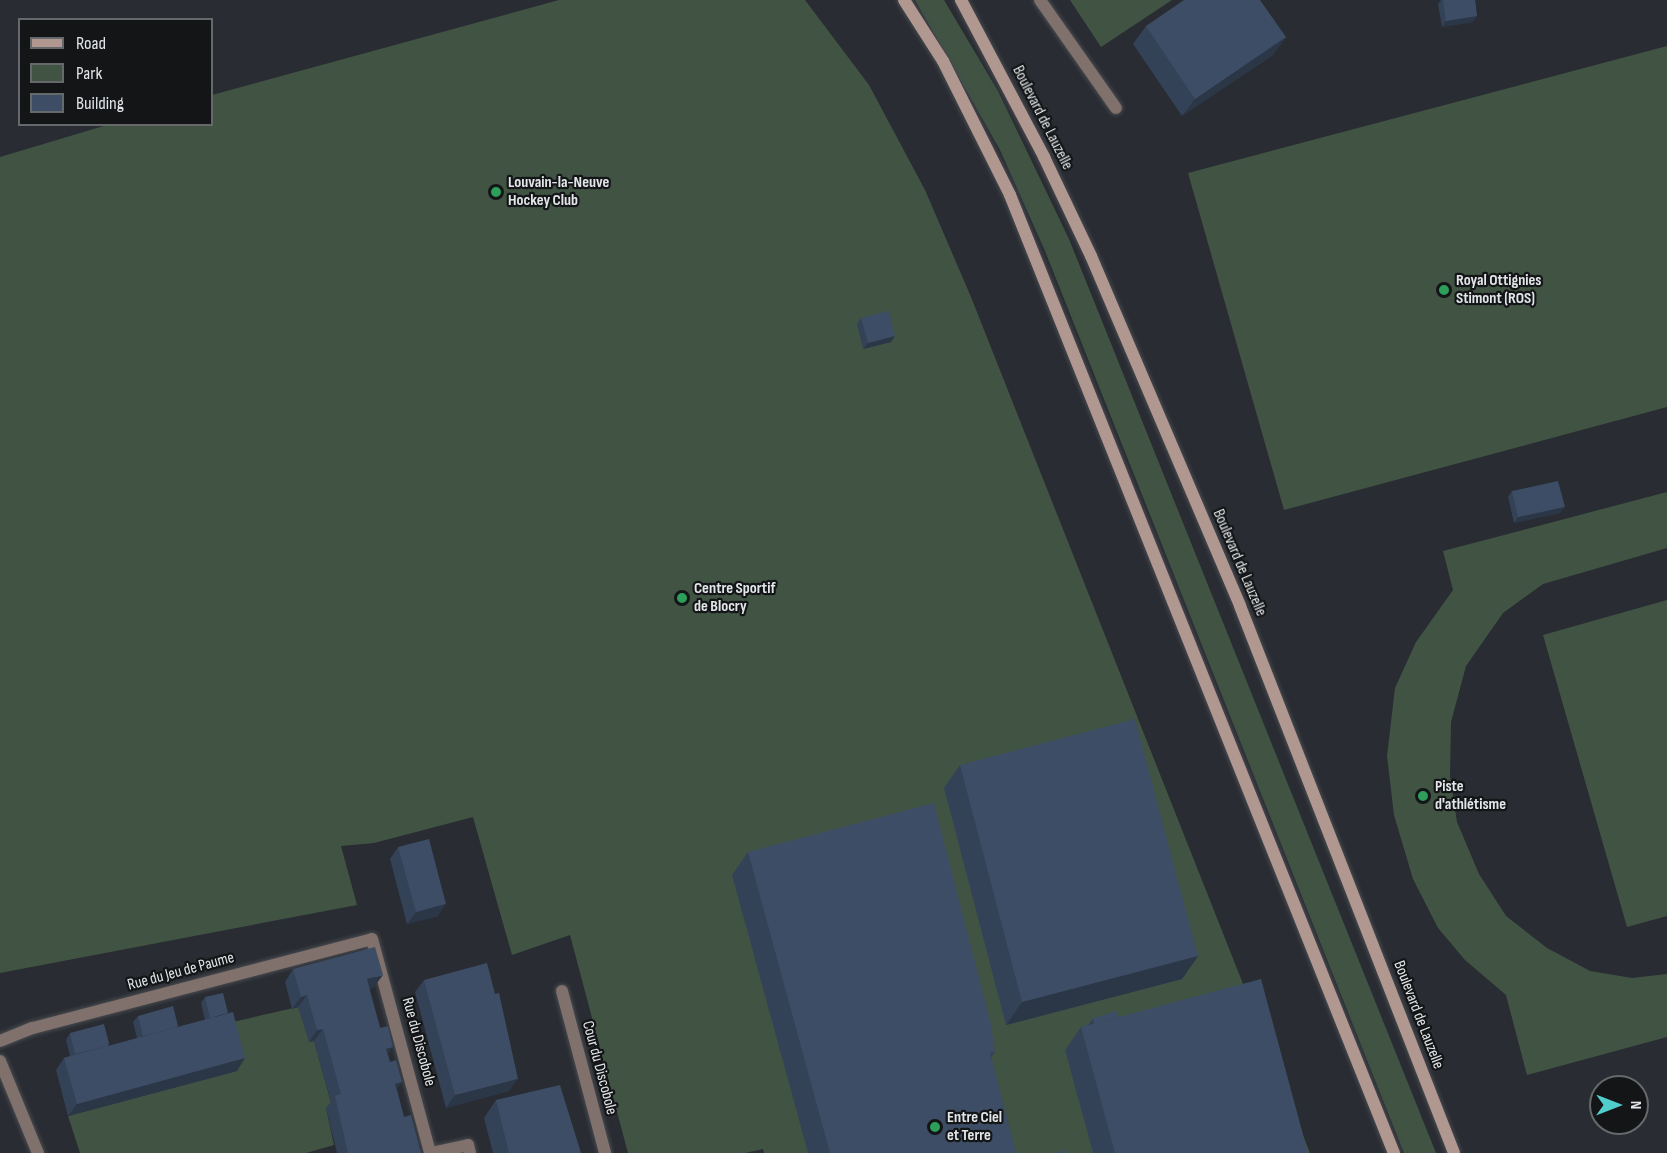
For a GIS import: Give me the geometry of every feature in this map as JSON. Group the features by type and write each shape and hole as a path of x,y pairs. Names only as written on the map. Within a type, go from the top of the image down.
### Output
{"main road":[{"path":"904,0 943,61 1010,195 1394,1153"},
{"name":"Boulevard de Lauzelle","path":"961,0 1044,157 1091,256 1240,606 1454,1153"}],"street":[{"path":"1040,0 1116,108"},
{"name":"Rue du Jeu de Paume","path":"0,1041 33,1028 372,939"},
{"name":"Rue du Discobole","path":"372,939 430,1153 468,1145 470,1153"},
{"name":"Cour du Discobole","path":"562,991 604,1153"},
{"path":"0,1061 38,1153"}],"green space":[{"name":"Centre Sportif de Blocry","path":"559,0 805,0 869,85 925,190 971,297 1310,1153 764,1153 763,1149 745,1153 628,1153 570,935 512,955 473,817 374,843 341,846 357,905 0,973 0,157 104,126 213,126 213,95"},
{"path":"915,0 944,0 998,91 1069,239 1436,1153 1404,1153 1045,251 1000,150"},
{"path":"1070,0 1172,0 1101,47"},
{"name":"Royal Ottignies Stimont (ROS)","path":"1667,46 1667,407 1284,510 1188,173"},
{"name":"Piste d'athlétisme","path":"1667,492 1667,548 1543,584 1503,613 1466,666 1451,722 1450,776 1457,822 1479,874 1506,916 1547,948 1590,971 1632,978 1667,974 1667,1037 1527,1075 1506,995 1465,960 1438,928 1413,879 1394,815 1387,756 1395,688 1416,642 1453,590 1443,551"},
{"path":"1667,600 1667,916 1627,927 1543,635"},
{"path":"298,1007 314,1041 332,1106 326,1108 334,1145 306,1153 80,1153 68,1116 236,1071 224,1024"}],"building":[{"path":"1184,0 1260,0 1286,37 1195,99 1146,26"},
{"path":"1443,0 1475,0 1477,16 1446,21"},
{"path":"889,311 895,336 868,343 861,318"},
{"path":"1558,481 1565,507 1518,517 1512,491"},
{"path":"1135,719 1198,956 1022,1002 960,765"},
{"path":"934,803 991,1024 995,1052 990,1053 1016,1153 830,1153 748,852"},
{"path":"429,839 446,904 416,912 398,847"},
{"path":"375,947 383,975 367,979 380,1028 388,1026 393,1047 386,1049 390,1062 396,1060 402,1082 395,1084 404,1117 411,1115 421,1153 348,1153 335,1096 341,1094 323,1029 317,1030 307,995 301,997 293,969"},
{"path":"487,963 495,994 499,993 518,1079 455,1095 424,980"},
{"path":"1261,979 1308,1153 1115,1153 1081,1027"},
{"path":"223,993 228,1013 210,1018 205,997"},
{"path":"173,1006 177,1027 143,1036 138,1016"},
{"path":"1117,1011 1118,1017 1094,1024 1093,1018"},
{"path":"233,1012 245,1058 77,1104 64,1058"},
{"path":"104,1024 108,1046 75,1054 70,1033"},
{"path":"560,1085 581,1153 509,1153 496,1100"}],"place":[{"name":"Louvain-la-Neuve Hockey Club","path":"496,192"},
{"name":"Royal Ottignies Stimont (ROS)","path":"1444,290"},
{"name":"Centre Sportif de Blocry","path":"682,598"},
{"name":"Piste d'athlétisme","path":"1423,796"},
{"name":"Entre Ciel et Terre","path":"935,1127"}]}
